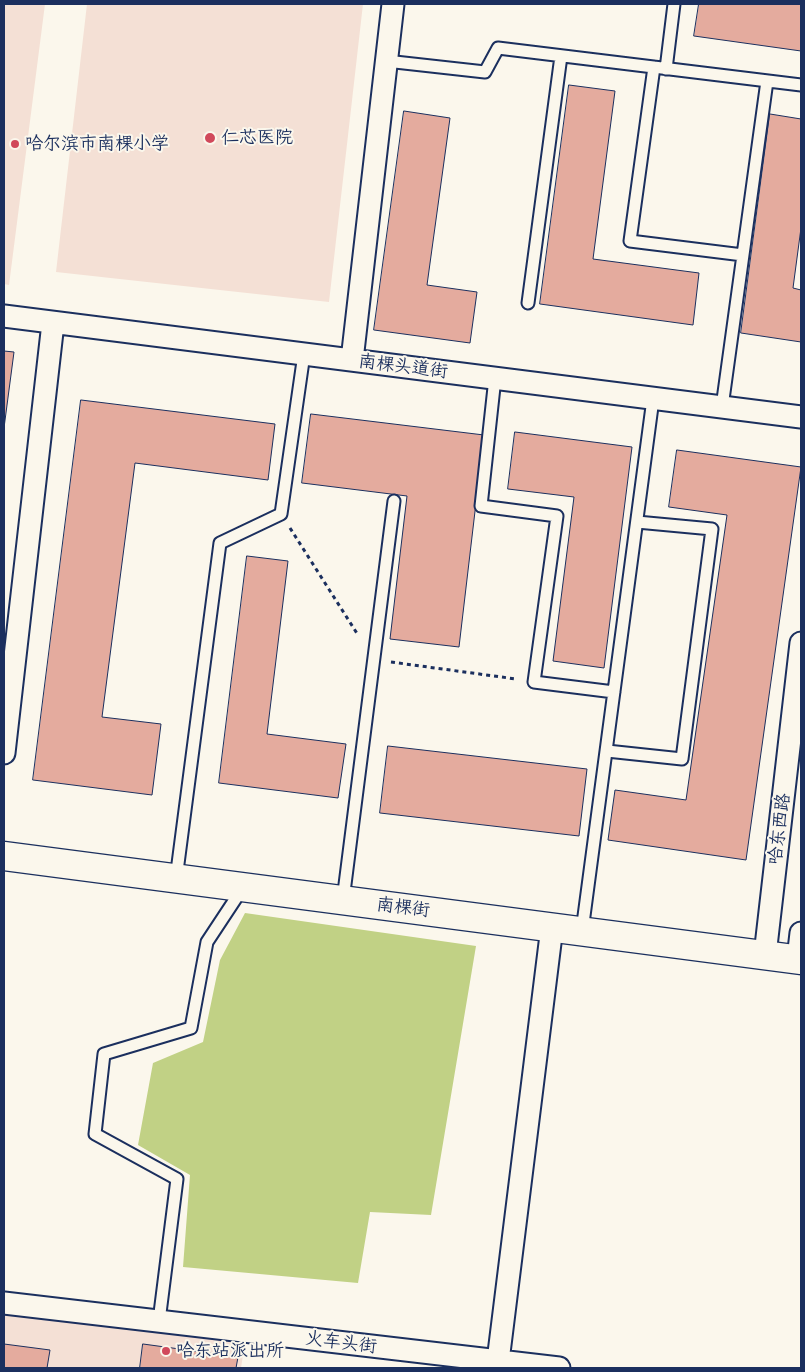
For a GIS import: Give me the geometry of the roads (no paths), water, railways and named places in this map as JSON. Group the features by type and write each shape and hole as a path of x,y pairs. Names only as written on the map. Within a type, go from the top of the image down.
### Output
{"street":[{"path":"352,360 393,4"},
{"name":"南棵头道街","path":"4,316 801,417"},
{"path":"4,753 53,322"},
{"name":"哈东西路","path":"766,955 801,643"},
{"name":"南棵街","path":"4,856 800,959"},
{"path":"498,1361 552,927"},
{"path":"800,959 801,933"},
{"name":"火车头街","path":"4,1303 559,1368"}],"lane":[{"path":"666,69 674,4"},
{"path":"386,60 485,72 498,48 801,85"},
{"path":"528,302 561,56"},
{"path":"654,68 630,241 743,255"},
{"path":"722,407 767,81"},
{"path":"176,878 220,543 281,514 304,354"},
{"path":"495,378 481,506 557,516 534,682 614,692"},
{"path":"582,931 653,398"},
{"path":"343,900 394,501"},
{"path":"607,751 682,759 712,529 637,522"},
{"path":"159,1321 177,1179 95,1134 104,1054 191,1028 207,942 243,887"}],"place":[{"name":"仁芯医院","path":"210,138"},
{"name":"哈尔滨市南棵小学","path":"15,144"},
{"name":"哈东站派出所","path":"166,1351"}]}
